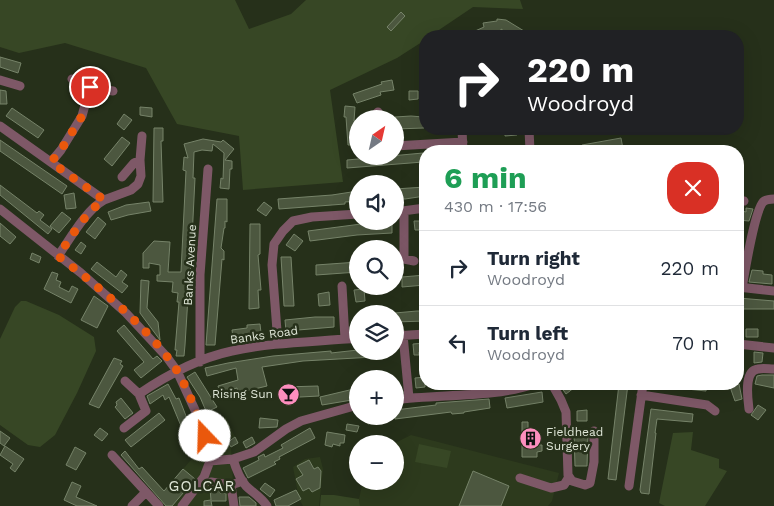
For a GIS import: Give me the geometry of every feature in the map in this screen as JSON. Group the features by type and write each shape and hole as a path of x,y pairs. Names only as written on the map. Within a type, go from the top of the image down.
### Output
{"street":[{"path":"72,79 90,87 113,91"},
{"path":"0,80 20,86"},
{"path":"51,162 61,150 82,116 90,87"},
{"path":"0,126 104,200"},
{"path":"58,256 97,204 131,190 138,184 141,176 142,136"},
{"path":"404,146 419,146"},
{"path":"122,177 134,163 140,160"},
{"name":"Banks Avenue","path":"200,362 200,275 208,169"},
{"path":"744,271 758,213 763,202 767,199 774,199"},
{"path":"0,209 81,273 126,313 166,356 177,371 201,423 209,448 210,461 204,477 182,506"},
{"path":"404,211 419,209"},
{"path":"278,344 272,265 274,244 293,221 312,217 349,215"},
{"path":"400,230 402,260 414,261"},
{"path":"342,286 345,339"},
{"path":"744,288 774,290"},
{"path":"404,336 419,334"},
{"name":"Banks Road","path":"139,394 177,371 231,351 278,344 349,339"},
{"path":"744,345 774,348"},
{"path":"403,360 409,398"},
{"path":"749,409 752,399 747,384 752,372 757,369 774,370"},
{"path":"124,428 146,410 139,394 125,381"},
{"path":"404,399 508,390"},
{"path":"555,390 566,412 566,469 568,477 572,481 585,485 590,483 594,462 594,432"},
{"path":"629,486 642,390"},
{"path":"641,395 707,405 715,411"},
{"path":"210,461 233,459 254,452 286,429 301,421 349,408"},
{"path":"112,455 159,506"},
{"path":"233,459 243,482 262,498 267,506"},
{"path":"520,478 550,488 564,485 568,477"},
{"path":"211,482 231,485 243,482"},
{"path":"231,485 234,506"},
{"path":"132,506 146,492"}],"shaded area":[{"path":"0,0 235,0 249,29 291,14 306,0 520,0 523,9 473,7 439,30 419,30 419,44 397,58 330,90 343,182 243,190 239,136 177,124 146,68 65,43 19,53 0,47"},
{"path":"21,301 26,301 59,315 94,337 96,351 55,435 40,447 28,445 0,425 0,339 15,307"},
{"path":"226,417 235,437 228,442 231,447 233,481 229,500 212,500 212,506 165,506 161,502 165,497 168,487 190,461 204,451 207,425"},
{"path":"693,432 691,450 719,459 719,468 727,471 705,506 665,506 659,503 673,433"},
{"path":"411,435 559,473 552,501 548,506 360,506 361,490 404,490 404,438"},
{"path":"419,444 451,451 447,468 415,462"},
{"path":"320,457 323,469 319,506 303,506 299,499 293,467 305,459"},
{"path":"321,495 359,499 360,506 320,506"}],"building":[{"path":"401,12 405,16 391,31 387,27"},
{"path":"497,19 506,20 522,30 477,30 484,27 483,23 497,21"},
{"path":"0,57 21,63 18,73 0,67"},
{"path":"392,80 394,90 380,92 381,95 357,103 353,94 382,84 381,82"},
{"path":"0,90 6,91 7,104 0,104"},
{"path":"409,91 418,91 418,99 409,100"},
{"path":"345,106 355,107 355,110 349,110 349,145 346,117 344,117"},
{"path":"140,107 152,108 152,117 140,115"},
{"path":"12,108 44,130 38,138 6,116"},
{"path":"124,114 132,120 124,130 117,124"},
{"path":"404,116 419,117 419,128 404,129"},
{"path":"154,128 163,128 163,141 161,141 163,202 153,202"},
{"path":"122,137 130,143 112,166 104,159"},
{"path":"621,138 622,145 582,145"},
{"path":"203,139 221,142 223,140 234,149 225,160 232,161 232,169 230,169 229,189 220,188 221,178 223,179 224,153 213,144 212,151 202,150 194,152 193,178 195,178 190,279 186,278 185,297 188,297 185,345 184,356 176,356 178,293 172,292 173,282 157,281 157,275 160,275 160,265 149,263 149,268 143,268 143,253 154,241 170,242 168,272 181,272 186,171 183,170 184,157 188,158 184,144"},
{"path":"0,140 67,186 62,194 0,151"},
{"path":"419,153 419,162 404,164 404,155"},
{"path":"347,160 349,160 349,165 385,165 347,168"},
{"path":"0,185 37,213 39,211 44,215 40,220 52,229 48,234 0,195"},
{"path":"419,187 419,197 405,199 404,188"},
{"path":"349,192 349,202 345,202 345,204 279,209 278,199"},
{"path":"74,193 76,208 66,209 64,195"},
{"path":"217,199 227,199 227,222 225,221 221,248 224,251 224,260 222,259 215,345 206,345"},
{"path":"149,202 151,211 111,220 108,212 126,205"},
{"path":"264,202 272,208 266,216 257,210"},
{"path":"746,208 753,209 749,221 744,221 744,212 746,212"},
{"path":"62,212 71,219 59,233 50,226"},
{"path":"98,217 106,224 95,239 86,232"},
{"path":"414,221 419,221 419,230 415,230"},
{"path":"0,223 16,237 10,244 0,236"},
{"path":"250,224 260,224 260,254 258,255 261,290 258,290 259,308 249,309"},
{"path":"349,226 349,230 392,230 392,233 310,241 308,231"},
{"path":"294,234 303,241 295,251 286,245"},
{"path":"81,242 86,246 81,254 75,250"},
{"path":"32,253 41,257 39,263 30,259"},
{"path":"281,257 291,257 294,306 284,306"},
{"path":"97,262 116,277 121,270 127,275 122,282 128,286 122,293 91,269"},
{"path":"349,263 349,273 316,275 316,265"},
{"path":"752,270 763,271 763,274 772,275 772,284 749,282"},
{"path":"52,272 58,274 56,280 61,282 59,287 69,292 72,286 78,289 71,303 44,289"},
{"path":"419,276 419,286 404,287 404,277"},
{"path":"141,280 149,281 147,308 158,322 160,340 140,313"},
{"path":"329,292 330,305 319,306 318,294"},
{"path":"355,295 364,295 365,301 356,302"},
{"path":"94,296 108,306 97,328 81,320"},
{"path":"744,298 774,301 774,309 744,309"},
{"path":"419,311 419,321 404,322 404,312"},
{"path":"334,317 334,327 286,331 285,320"},
{"path":"260,324 261,333 259,335 233,337 232,330 247,328 247,325"},
{"path":"124,325 153,359 157,356 162,361 141,378 134,370 144,362 117,331"},
{"path":"746,329 758,329 758,337 746,337"},
{"path":"413,344 419,344 419,355 414,355"},
{"path":"331,351 331,353 349,351 349,358 303,361 262,367 267,386 238,393 237,388 220,393 218,386 238,380 236,368 207,376 205,368 273,356"},
{"path":"754,352 763,353 762,362 754,363"},
{"path":"114,358 122,361 120,364 123,366 99,408 89,404"},
{"path":"195,372 217,407 211,410 226,444 217,449 206,419 209,418 200,397 187,377"},
{"path":"774,375 774,388 755,384 757,376"},
{"path":"415,378 419,378 419,388 416,388"},
{"path":"168,384 176,399 179,398 188,421 185,422 199,452 193,455 169,397 165,400 163,395 150,404 147,396"},
{"path":"318,386 319,396 281,398 281,392 285,391 284,387"},
{"path":"349,390 349,400 322,405 320,397"},
{"path":"563,390 571,390 566,394"},
{"path":"618,390 627,390 616,480 608,479"},
{"path":"731,390 740,390 742,399 735,401"},
{"path":"542,392 543,402 507,408 505,398"},
{"path":"121,398 133,413 125,419 115,407 117,405 116,402"},
{"path":"489,399 490,408 464,413 452,414 451,412 404,418 404,409 436,405 436,403"},
{"path":"758,405 766,410 758,420 751,415"},
{"path":"651,409 693,414 692,422 657,419 649,494 641,493 640,490"},
{"path":"587,410 587,421 577,421 577,411"},
{"path":"159,413 165,420 131,447 125,440"},
{"path":"260,418 278,420 277,427 259,428"},
{"name":"Fieldhead Surgery","path":"522,422 528,422 528,433 537,433 537,445 542,445 542,451 537,452 537,457 522,457"},
{"path":"347,424 359,426 357,432 346,430"},
{"path":"100,428 108,434 102,441 94,435"},
{"path":"310,428 315,438 279,457 280,459 274,462 276,464 248,478 243,468 259,460 258,457 264,454 265,457 283,448 281,445"},
{"path":"0,431 10,438 4,446 0,443"},
{"path":"327,432 345,435 344,443 340,443 340,446 333,444 332,447 325,445"},
{"path":"574,434 588,434 587,466 575,466"},
{"path":"235,437 238,443 231,447 228,442"},
{"path":"252,437 255,443 246,448 243,442"},
{"path":"5,446 24,459 15,472 10,468 13,464 0,455"},
{"path":"75,447 86,453 76,470 66,465"},
{"path":"125,451 139,469 142,467 164,491 183,469 195,479 172,506 166,506 121,455"},
{"path":"309,460 314,469 318,467 321,471 320,488 312,492 309,488 303,491 296,479 303,475 297,466"},
{"path":"473,471 509,486 501,506 459,506"},
{"path":"72,482 81,486 76,497 97,506 77,506 64,500"},
{"path":"265,483 275,490 270,497 260,489"},
{"path":"210,489 226,493 226,501 211,501 212,506 204,506 204,501 211,500"},
{"path":"296,490 301,499 288,506 276,506 274,500"},
{"path":"239,497 249,497 256,503 256,506 240,506"}],"place":[{"name":"Rising Sun","path":"289,394"},
{"name":"Fieldhead Surgery","path":"530,439"}],"district":[{"name":"GOLCAR","path":"202,486"}],"route":[{"path":"90,87 82,116 61,150 51,162 104,200 91,211 58,256 81,273 126,313 166,356 177,371 205,436"}]}
